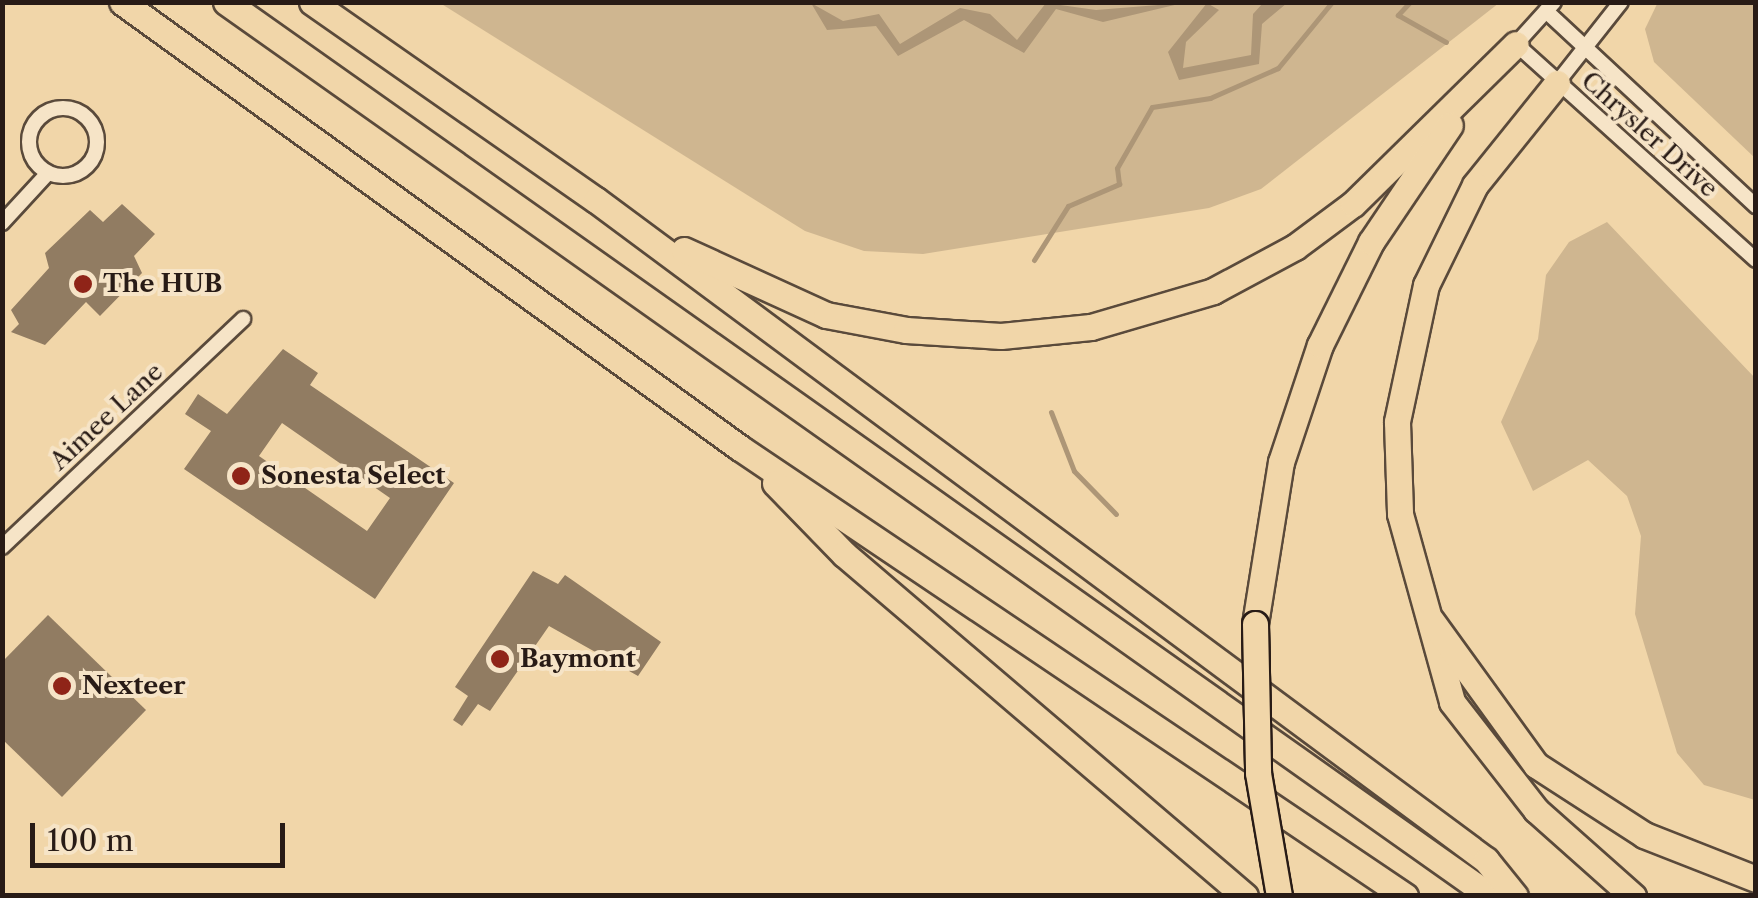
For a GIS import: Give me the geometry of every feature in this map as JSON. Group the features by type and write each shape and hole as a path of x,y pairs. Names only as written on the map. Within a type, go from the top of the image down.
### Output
{"highway":[{"path":"122,2 740,448 1160,722 1405,896"},
{"path":"226,2 1490,896"},
{"path":"312,2 596,200 1486,860 1515,896"},
{"path":"596,200 744,284 826,315 1001,336 1091,327 1212,291 1295,246 1353,204 1516,44"},
{"path":"1279,896 1256,753 1255,624 1281,462 1320,344 1409,181 1516,44"},
{"path":"1557,83 1476,185 1414,322 1396,468 1420,603 1452,702 1497,768 1632,896"},
{"path":"740,448 844,554 1245,896"},
{"path":"1420,603 1536,765 1644,835 1756,879"}],"street":[{"name":"Chrysler Drive","path":"1557,83 1621,2"},
{"name":"Chrysler Drive","path":"1756,206 1585,46 1550,7 1516,44 1756,260"},
{"path":"2,222 48,173 78,173 93,157 96,132 75,110 47,111 31,128 30,152 48,173"},
{"name":"Aimee Lane","path":"2,547 244,320"}],"shaded area":[{"path":"1658,2 1755,3 1755,158 1654,62 1645,29"},
{"path":"440,3 1499,3 1261,189 1209,208 923,254 864,251 805,231"},
{"path":"811,3 843,21 879,14 900,44 960,8 990,14 1017,40 1046,3 1096,10 1183,3 1103,22 1056,9 1024,53 964,20 898,56 876,26 827,30"},
{"path":"1207,3 1219,10 1186,42 1183,68 1251,55 1253,14 1263,3 1287,3 1262,24 1259,64 1179,80 1168,52"},
{"path":"1607,222 1755,378 1755,800 1704,785 1677,753 1635,614 1641,536 1627,496 1588,460 1533,491 1501,422 1538,339 1546,275 1569,242"}],"building":[{"name":"The HUB","path":"122,204 155,234 134,256 142,273 100,316 86,302 45,345 11,332 19,324 11,310 49,268 45,253 90,210 103,222"},
{"name":"Sonesta Select","path":"283,349 318,373 310,385 454,483 375,599 184,469 211,431 185,414 198,394 227,414","holes":["282,423 390,498 367,531 259,456"]},
{"name":"Baymont","path":"533,571 558,584 565,575 661,642 638,676 549,626 490,711 478,704 462,726 453,720 468,696 455,687"},
{"name":"Nexteer","path":"48,615 146,710 62,797 2,739 2,662"}],"waterway":[{"path":"1034,260 1068,206 1119,184 1117,168 1152,107 1210,98 1278,68 1332,2"},
{"path":"1410,2 1398,15 1446,42"},
{"path":"1051,412 1074,471 1116,514"}],"place":[{"name":"The HUB","path":"83,284"},
{"name":"Sonesta Select","path":"241,476"},
{"name":"Baymont","path":"500,659"},
{"name":"Nexteer","path":"62,686"}]}
